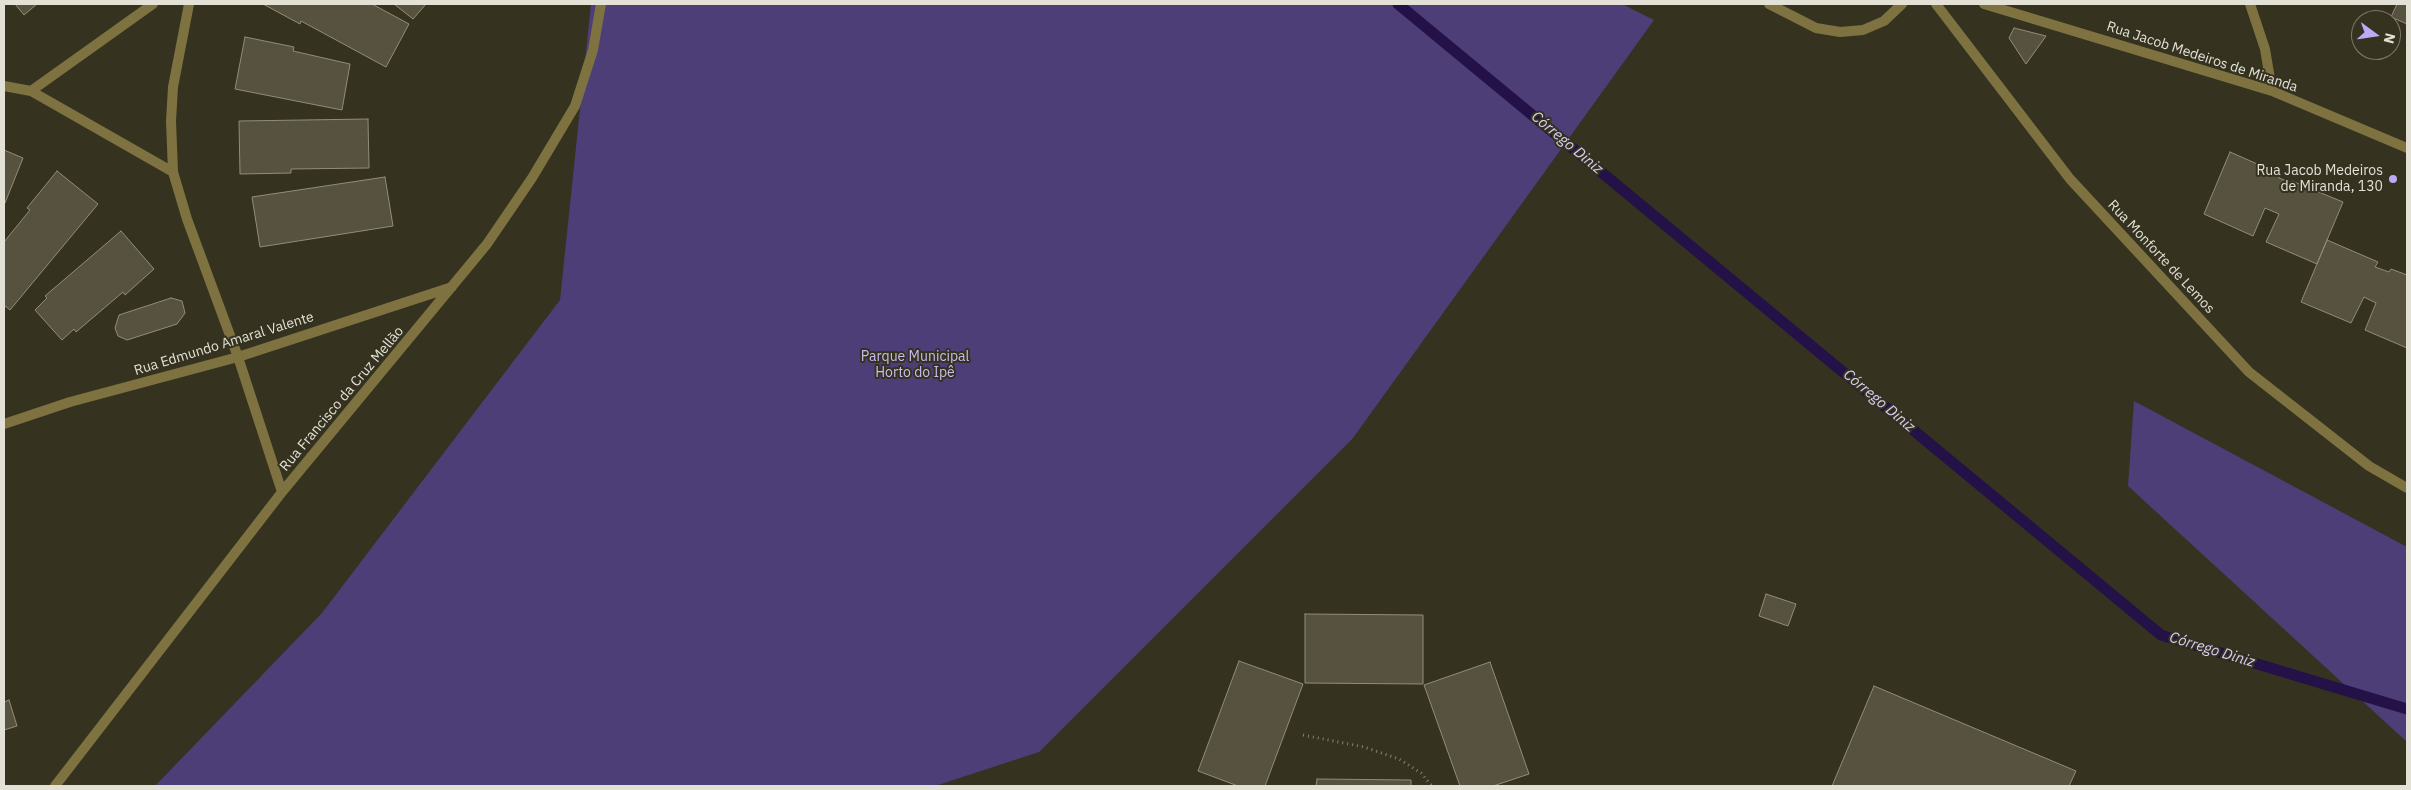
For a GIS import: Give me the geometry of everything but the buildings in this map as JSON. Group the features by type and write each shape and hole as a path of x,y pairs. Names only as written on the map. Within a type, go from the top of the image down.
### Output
{"street":[{"path":"31,91 153,4"},
{"path":"189,4 173,87 171,121 173,172 187,219 238,356 282,492"},
{"name":"Rua Francisco da Cruz Mellão","path":"55,786 282,492 487,244 532,178 575,106 593,50 601,4"},
{"path":"1769,4 1816,28 1840,32 1863,30 1884,21 1902,4"},
{"name":"Rua Monforte de Lemos","path":"1936,4 2070,179 2249,372 2369,466 2407,488"},
{"name":"Rua Jacob Medeiros de Miranda","path":"1984,4 2272,91 2407,148"},
{"path":"2250,4 2265,49 2272,91"},
{"path":"4,86 31,91 173,172"},
{"name":"Rua Edmundo Amaral Valente","path":"4,424 70,402 238,356 452,287"}],"path":[{"path":"1303,735 1364,747 1399,759 1421,773 1432,786"}],"green space":[{"name":"Parque Municipal Horto do Ipê","path":"591,4 1622,4 1654,20 1353,438 1039,752 935,786 155,786 322,613 560,300"},
{"path":"2134,401 2407,547 2407,742 2128,486"}],"waterway":[{"name":"Córrego Diniz","path":"1398,4 2161,635 2407,709"}],"place":[{"name":"Rua Jacob Medeiros de Miranda, 130","path":"2393,179"}]}
